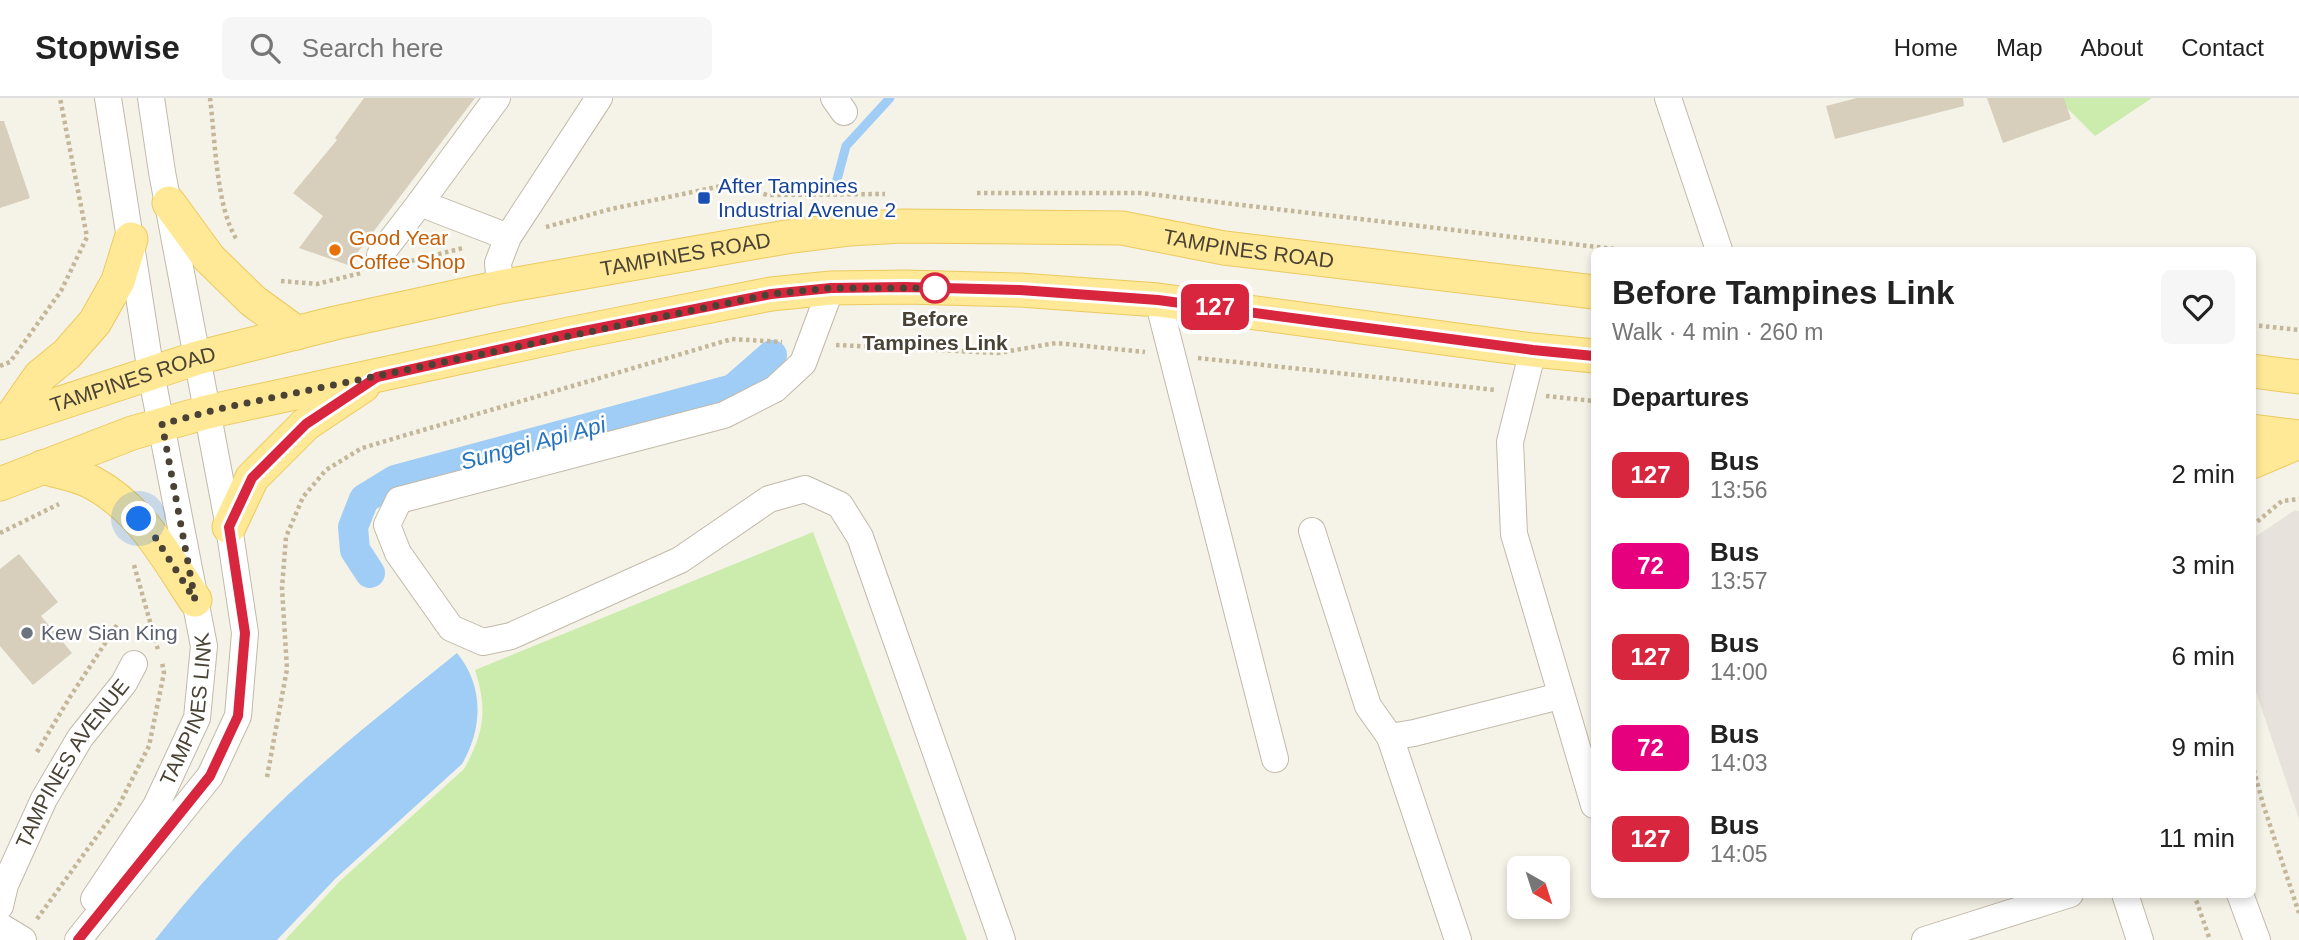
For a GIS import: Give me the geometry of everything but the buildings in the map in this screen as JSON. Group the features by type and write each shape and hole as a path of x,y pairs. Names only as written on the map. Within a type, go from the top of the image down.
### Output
{"main road":[{"path":"169,203 209,258 253,301 297,332"},
{"name":"TAMPINES ROAD","path":"5,421 197,358 297,332 500,287 786,237 902,226 1122,228 1224,248 1591,292"},
{"path":"5,421 40,376 66,354 95,322 118,281 131,239"},
{"path":"0,484 132,433 207,412 569,334 771,294 831,288 1020,290 1158,300 1591,356"},
{"path":"2256,372 2299,377"},
{"path":"229,527 252,478 306,424 377,377"},
{"path":"2256,433 2299,440"},
{"path":"2256,460 2299,440"},
{"path":"42,467 92,482 119,501 155,537 195,600"}],"street":[{"name":"TAMPINES LINK","path":"72,940 103,884 156,806 197,718 204,646 151,373 108,98"},
{"name":"TAMPINES LINK","path":"78,940 210,776 238,716 245,633 229,527 151,98"},
{"path":"380,255 497,98"},
{"path":"500,287 498,263 508,237 599,98"},
{"path":"1668,98 1718,247"},
{"path":"420,203 508,237"},
{"path":"831,288 803,363 775,388 724,415 399,500 387,525 398,553 450,628 483,642 512,636 680,560 769,499 805,489 840,505 860,537 1002,940"},
{"path":"1158,300 1275,759"},
{"path":"1533,350 1510,442 1514,534 1591,794"},
{"path":"1312,531 1368,706 1390,737 1458,940"},
{"name":"TAMPINES AVENUE","path":"0,906 5,885 44,799 80,738 124,683 134,664"},
{"path":"1390,737 1560,696"},
{"path":"1925,940 2057,898"},
{"path":"2126,898 2140,940"},
{"path":"2242,898 2257,940"},
{"path":"0,926 23,940"}],"path":[{"path":"0,366 10,362 61,292 87,237 60,98"},
{"path":"210,98 222,198 233,233 240,244"},
{"path":"2256,325 2299,330"},
{"path":"268,777 287,669 282,588 286,537 303,497 326,470 362,448 732,339 998,353 1056,342 1591,401"},
{"path":"2256,523 2282,501 2299,499"},
{"path":"0,533 58,504 70,508"},
{"path":"2256,777 2299,913"},
{"path":"2195,898 2210,940"}],"shaded area":[{"path":"2295,510 2299,511 2299,819 2256,692 2256,536"}],"green space":[{"path":"2057,98 2152,98 2095,136"},
{"path":"813,532 967,940 285,940 340,881 464,769 476,744 482,721 482,698 475,670"}],"water":[{"path":"457,653 472,679 478,707 474,736 462,764 336,878 277,940 155,940 195,891 282,800"}],"waterway":[{"name":"Sungei Api Api","path":"835,187 846,146 890,98"},
{"name":"Sungei Api Api","path":"370,573 355,550 353,527 364,499 395,480 733,389 772,355"}],"bus line":[{"name":"127","path":"78,940 210,776 238,716 245,633 229,527 252,478 306,424 377,377 569,334 771,294 831,288 1020,290 1158,300 1591,356"}],"place":[{"name":"After Tampines Industrial Avenue 2","path":"704,198"},
{"name":"Good Year Coffee Shop","path":"335,250"},
{"name":"Before Tampines Link","path":"935,288"},
{"name":"Kew Sian King","path":"27,633"}],"route":[{"path":"139,519 155,537 195,600 162,424 223,408 569,334 771,294 831,288 935,288"}]}
